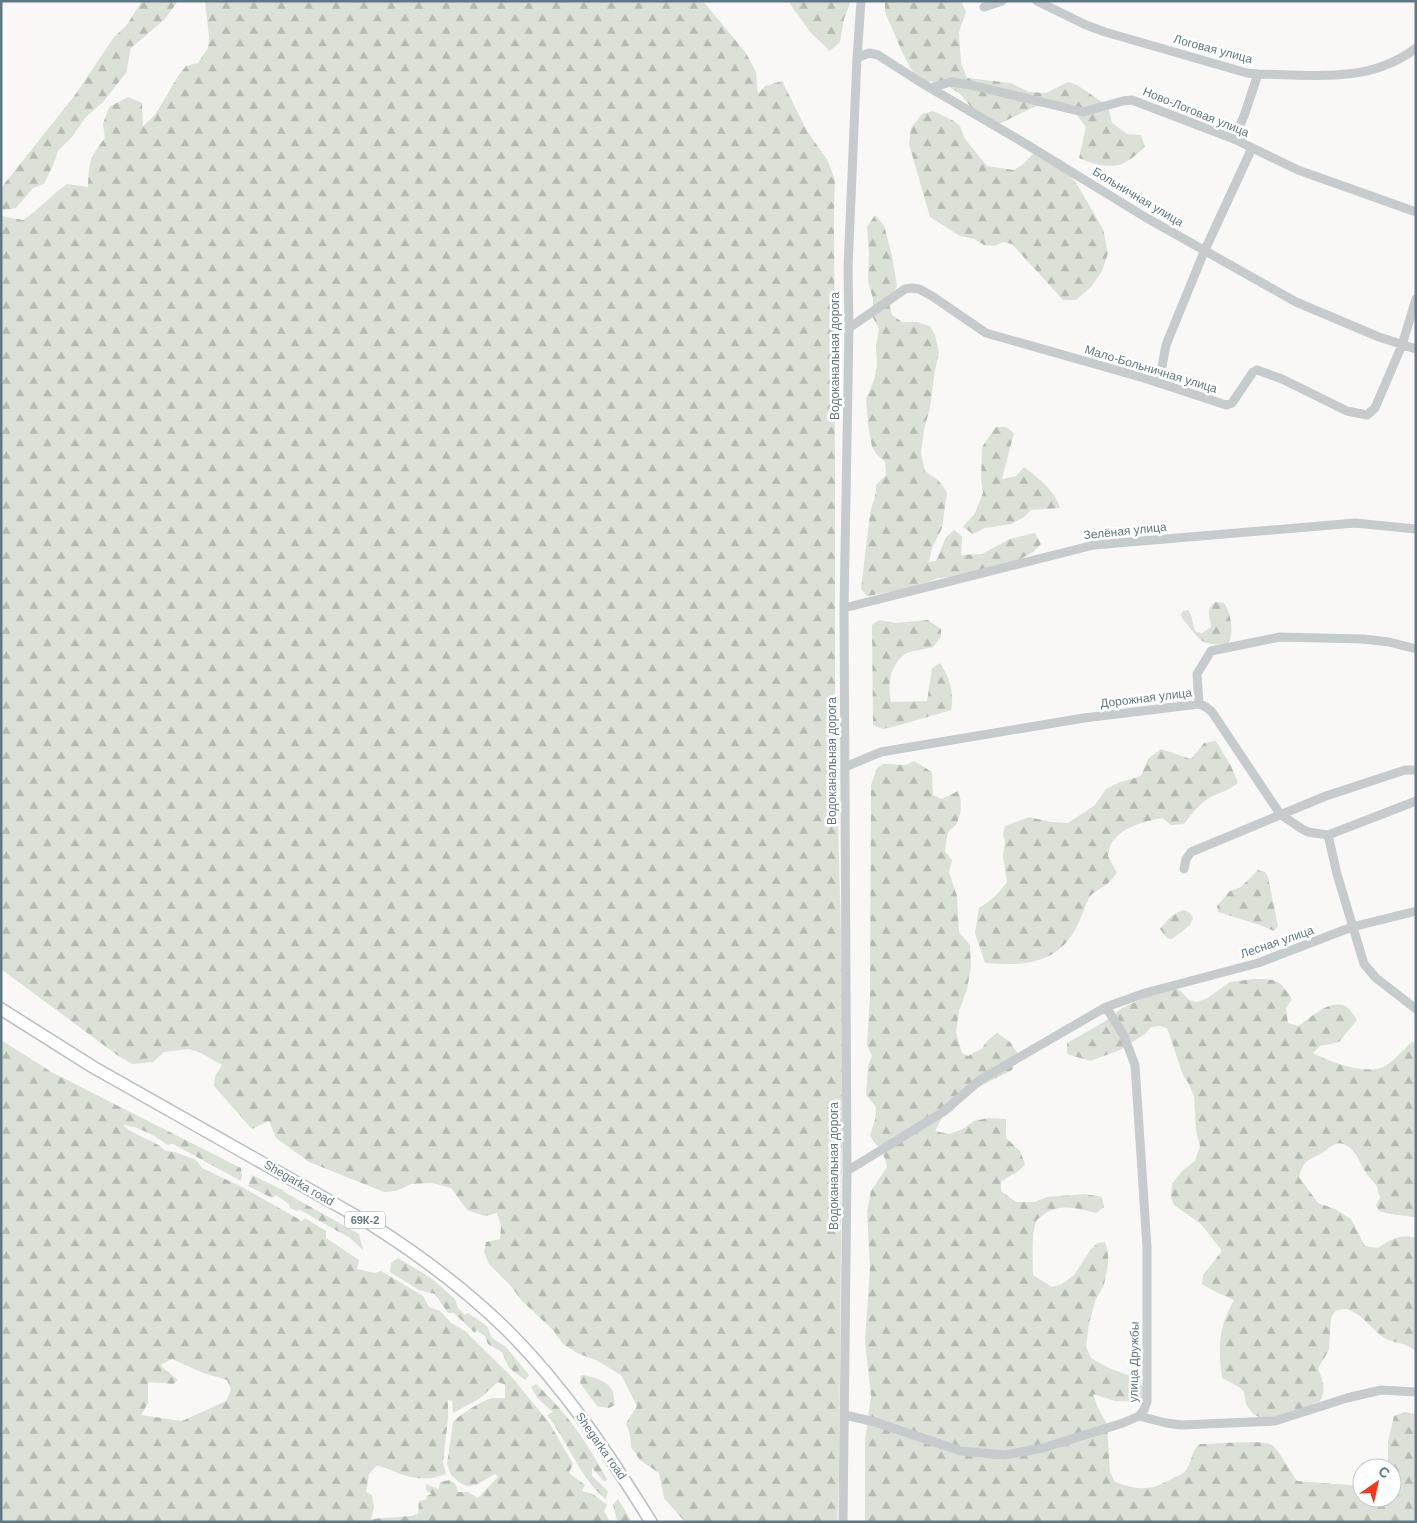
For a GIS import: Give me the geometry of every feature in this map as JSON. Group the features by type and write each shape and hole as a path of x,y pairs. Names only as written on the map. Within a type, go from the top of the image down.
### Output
{"main road":[{"name":"Shegarka road","path":"1,1009 93,1067 372,1225 443,1274 508,1331 556,1385 600,1443 651,1522"}],"street":[{"name":"Водоканальная дорога","path":"843,1522 847,1171 844,608 849,328 848,268 861,1"},
{"path":"984,7 1002,1"},
{"name":"Логовая улица","path":"1037,1 1086,25 1105,32 1247,73 1337,76 1359,73 1375,70 1408,54 1416,48"},
{"name":"Больничная улица","path":"857,58 869,52 874,53 1204,252 1296,302 1379,337 1416,349"},
{"path":"1234,139 1258,74"},
{"name":"Ново-Логовая улица","path":"930,88 951,82 971,85 1083,112 1132,100 1234,139 1298,170 1416,212"},
{"path":"1158,383 1166,345 1204,252 1252,148"},
{"name":"Мало-Больничная улица","path":"849,328 905,289 919,289 986,332 1226,405 1232,403 1257,370 1282,379 1347,411 1367,416 1375,408 1402,345"},
{"path":"1402,345 1416,299"},
{"name":"Зелёная улица","path":"844,608 1094,545 1355,523 1416,529"},
{"path":"1199,704 1197,674 1211,651 1280,637 1363,639 1416,648"},
{"name":"Дорожная улица","path":"845,767 881,752 1084,718 1199,704 1212,712 1280,814 1302,830 1328,835"},
{"path":"1184,869 1186,859 1191,852 1280,814 1326,796 1405,770 1416,770"},
{"path":"1416,801 1328,835 1352,928 1364,964 1369,971 1416,1009"},
{"name":"Лесная улица","path":"847,1171 943,1112 980,1080 1106,1007 1145,993 1258,963 1352,928 1416,911"},
{"name":"улица Дружбы","path":"845,1415 875,1422 961,1450 1004,1454 1043,1448 1123,1423 1139,1416 1144,1410 1148,1402 1147,1256 1135,1065 1124,1036 1106,1007"},
{"path":"1139,1416 1182,1425 1274,1421 1347,1398 1381,1390 1416,1392"}],"green space":[{"path":"142,1 178,1 165,19 131,48 126,73 103,102 86,117 72,137 58,151 44,184 33,188 16,208 4,210 1,208 1,188 75,95 114,37 126,26"},
{"path":"205,1 703,1 746,53 756,72 758,94 765,86 782,81 807,131 828,161 835,180 835,706 843,1010 837,1522 685,1522 664,1498 659,1473 640,1460 631,1447 626,1423 637,1406 621,1375 598,1361 577,1353 563,1344 553,1330 521,1300 511,1286 489,1264 484,1252 486,1242 500,1239 501,1226 497,1213 485,1216 467,1210 451,1188 432,1183 411,1184 396,1191 384,1192 309,1162 276,1138 269,1121 252,1129 214,1086 215,1076 222,1065 199,1052 188,1049 164,1052 153,1062 132,1064 117,1055 1,969 1,216 23,220 67,184 88,187 91,161 105,138 103,124 109,107 128,97 142,103 143,126 155,115 186,66 198,63 208,48 209,37"},
{"path":"788,1 851,1 844,19 840,42 830,51 811,33"},
{"path":"885,1 961,1 966,12 959,32 961,63 967,78 1011,83 1029,92 1046,93 1068,82 1077,85 1108,106 1112,123 1127,134 1141,135 1145,147 1126,162 1115,166 1102,165 1079,158 1086,127 1075,113 1052,103 1034,107 999,124 978,115 959,93 941,82 918,81 903,54 885,12"},
{"path":"933,111 960,126 965,139 987,166 1014,170 1035,152 1063,166 1078,186 1103,229 1108,253 1102,271 1091,287 1076,300 1063,300 1012,244 1003,242 995,246 984,245 974,239 960,236 930,217 909,144 911,128 922,114"},
{"path":"875,215 884,225 892,256 897,286 889,303 892,315 902,322 916,322 930,326 935,335 939,353 921,454 925,471 938,480 947,492 942,528 932,548 929,562 936,561 946,537 954,530 962,536 961,555 982,554 1010,539 1035,533 1041,544 1033,552 1017,561 966,575 938,578 912,588 867,596 861,589 870,514 876,485 886,475 885,461 878,456 872,447 866,399 874,380 877,366 876,346 879,329 873,318 873,299 868,281 867,227"},
{"path":"996,427 1006,427 1014,433 1002,479 1016,476 1024,467 1050,490 1060,508 1031,510 1024,517 1011,524 985,528 973,534 963,527 975,513 983,493 981,479 982,447"},
{"path":"1215,602 1224,603 1229,612 1231,635 1227,644 1217,645 1204,642 1182,618 1181,614 1183,611 1188,610 1196,632 1202,633 1211,627 1209,610"},
{"path":"879,620 895,623 928,620 941,629 941,637 933,647 907,653 900,659 893,670 889,689 891,702 927,701 932,668 940,663 950,685 951,710 883,729 873,725 872,625"},
{"path":"1216,741 1231,766 1238,783 1204,802 1184,824 1171,825 1162,818 1147,821 1127,829 1115,838 1110,845 1108,856 1117,873 1089,898 1077,926 1060,949 1050,956 1026,963 985,963 975,933 979,908 1001,890 1007,882 1003,856 1005,826 1029,817 1051,822 1068,823 1095,805 1106,789 1141,776 1148,759 1161,749 1191,759 1204,743"},
{"path":"914,761 932,772 933,795 942,799 958,791 960,795 961,809 959,818 955,826 948,833 945,851 952,860 949,872 957,896 959,932 970,945 971,967 967,989 959,1011 956,1032 962,1053 968,1056 981,1049 997,1033 1010,1042 1018,1054 1012,1070 965,1094 954,1110 943,1116 935,1131 949,1134 963,1129 974,1121 988,1118 1006,1119 1006,1138 1020,1151 1025,1164 1017,1172 1001,1182 1001,1191 1016,1202 1034,1202 1048,1197 1085,1194 1102,1197 1104,1207 1096,1213 1075,1208 1062,1208 1049,1211 1037,1219 1033,1238 1033,1275 1052,1287 1062,1284 1074,1275 1091,1249 1098,1243 1105,1242 1108,1252 1108,1264 1104,1285 1095,1301 1086,1346 1091,1358 1111,1369 1139,1379 1145,1393 1140,1402 1115,1401 1093,1394 1107,1424 1110,1472 1115,1482 1138,1488 1152,1487 1167,1482 1184,1472 1200,1444 1257,1442 1273,1446 1297,1481 1352,1485 1352,1508 1402,1508 1402,1458 1388,1458 1388,1441 1394,1416 1405,1412 1416,1414 1416,1522 865,1522 865,1441 871,1396 865,1342 870,1267 867,1211 871,1191 887,1167 883,1154 870,1136 875,1120 876,1107 866,1095 868,1067 872,1056 867,1045 870,997 871,785 877,768 883,764 906,765"},
{"path":"1258,870 1265,872 1268,877 1278,926 1274,931 1218,912 1217,906 1230,891 1241,887"},
{"path":"1184,910 1190,913 1193,918 1190,925 1172,939 1167,938 1160,929 1170,917"},
{"path":"1254,979 1272,980 1280,984 1288,992 1292,999 1286,1008 1288,1023 1298,1026 1321,1010 1335,1005 1347,1007 1350,1010 1357,1020 1339,1042 1320,1046 1313,1053 1329,1060 1359,1069 1377,1069 1389,1064 1412,1042 1416,1043 1416,1218 1379,1211 1376,1205 1380,1198 1377,1187 1366,1173 1354,1152 1343,1144 1335,1144 1307,1162 1299,1177 1318,1203 1335,1209 1351,1219 1365,1246 1378,1248 1396,1238 1416,1238 1416,1352 1409,1346 1384,1338 1352,1311 1346,1309 1335,1311 1331,1318 1329,1350 1318,1368 1323,1389 1320,1401 1286,1417 1265,1420 1253,1414 1246,1404 1244,1392 1239,1387 1222,1378 1220,1338 1225,1320 1234,1300 1202,1284 1203,1275 1222,1251 1201,1224 1174,1205 1171,1198 1172,1184 1182,1171 1195,1161 1200,1146 1196,1131 1194,1096 1183,1075 1167,1028 1160,1026 1151,1027 1145,1034 1120,1050 1090,1061 1067,1054 1067,1043 1104,1022 1122,1008 1169,986 1181,991 1189,1000 1196,1002 1206,999 1230,982"},
{"path":"1,1040 53,1073 241,1168 241,1181 173,1144 167,1145 146,1132 123,1125 166,1151 175,1152 196,1160 202,1168 242,1187 302,1221 305,1218 326,1231 326,1238 359,1260 357,1269 375,1273 381,1271 423,1296 429,1307 440,1311 451,1323 465,1331 511,1376 550,1424 573,1464 569,1473 585,1485 582,1491 593,1494 607,1505 604,1511 610,1522 1,1522","holes":["172,1359 203,1373 227,1380 231,1390 226,1401 182,1421 141,1415 148,1403 148,1382 173,1384 178,1380 160,1365","498,1382 505,1385 505,1398 493,1398 484,1401 453,1422 447,1464 451,1475 467,1486 476,1485 495,1474 498,1477 478,1498 468,1492 458,1492 456,1485 450,1480 440,1482 439,1489 426,1484 426,1490 432,1494 426,1496 427,1499 419,1501 418,1514 371,1519 374,1507 372,1495 366,1492 369,1474 377,1465 411,1477 427,1479 446,1474 443,1463 448,1400 452,1401 453,1413 479,1399"]},
{"path":"252,1175 283,1190 359,1234 363,1250 350,1238 300,1210 297,1211 290,1208 289,1204 276,1195 272,1198 248,1186"},
{"path":"398,1258 431,1278 455,1299 458,1308 465,1315 468,1313 487,1326 492,1338 506,1347 529,1375 525,1380 509,1368 502,1352 488,1344 485,1336 476,1330 475,1333 454,1313 448,1313 435,1294 419,1290 390,1272 391,1263"},
{"path":"581,1375 595,1378 608,1385 613,1392 615,1405 609,1408 597,1406 580,1383"},
{"path":"536,1384 567,1417 592,1452 607,1479 605,1482 592,1468 592,1476 608,1491 606,1499 588,1481 547,1415 553,1412 538,1399 531,1387"},
{"path":"618,1499 632,1522 620,1522 617,1520 613,1505"}]}
